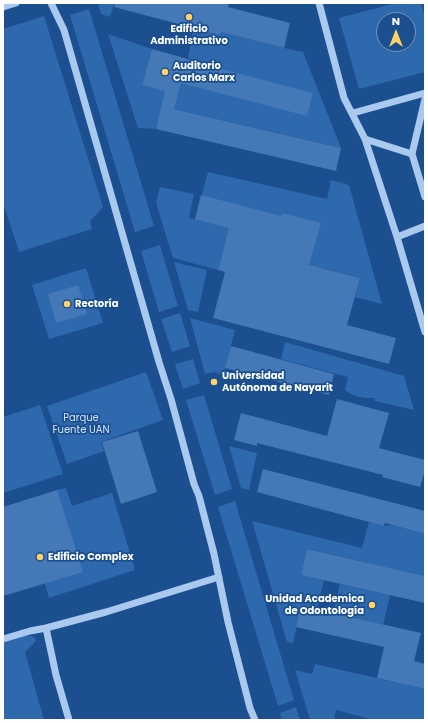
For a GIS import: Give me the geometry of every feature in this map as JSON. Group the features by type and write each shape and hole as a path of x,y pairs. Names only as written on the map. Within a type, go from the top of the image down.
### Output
{"street":[{"path":"3,7 16,3"},
{"path":"51,3 64,30 159,362 171,399 194,484 199,496 228,622 254,720"},
{"path":"319,3 344,98 365,139 397,237 425,332"},
{"path":"353,113 425,94"},
{"path":"425,99 412,154 425,197"},
{"path":"365,139 412,154"},
{"path":"397,237 425,226"},
{"path":"3,639 30,630 46,628 106,612 218,577"},
{"path":"46,628 56,675 69,720"}],"green space":[{"path":"98,3 114,3 110,17 101,14"},
{"path":"396,3 421,3 425,17 425,72 359,89 339,18"},
{"path":"89,9 154,226 135,232 70,15"},
{"path":"44,16 103,207 90,221 92,229 19,252 3,202 3,29"},
{"path":"193,28 220,35 221,32 303,52 341,148 162,106 156,129 138,128 108,34 152,49 142,85 178,94 188,59"},
{"path":"208,172 327,199 331,180 349,185 382,304 355,297 360,278 321,268 314,269 224,246 218,270 173,258 156,203 160,187 194,194 189,218 195,219"},
{"path":"160,245 178,306 159,312 141,251"},
{"path":"174,262 207,270 198,312 188,310"},
{"path":"86,268 103,323 49,339 32,285"},
{"path":"180,313 190,346 172,352 161,319"},
{"path":"190,318 235,330 223,376 215,372 205,374"},
{"path":"285,342 404,376 414,410 375,401 375,398 359,397 351,394 345,390 348,377 281,359"},
{"path":"193,359 200,383 183,389 175,364"},
{"name":"Parque Fuente UAN","path":"146,372 163,420 101,442 104,451 67,464 47,406"},
{"path":"204,395 232,489 215,495 186,400"},
{"path":"40,405 63,474 3,493 3,417"},
{"path":"229,446 257,453 249,490 241,488"},
{"path":"66,488 72,506 112,493 135,570 49,598 45,584 57,490"},
{"path":"235,501 294,700 278,706 218,507"},
{"path":"252,521 362,548 369,522 384,526 392,525 425,534 425,576 307,549 301,575 324,580 317,609 301,606 293,643 287,642"},
{"path":"340,584 390,595 383,625 333,613"},
{"path":"27,635 34,637 36,641 25,652 44,720 4,720 3,642"},
{"path":"315,664 425,689 425,720 373,720 336,710 334,720 310,720 295,670 312,674"},
{"path":"296,707 300,720 282,720 280,713"}],"building":[{"path":"115,3 229,3 228,7 290,23 284,48 221,32 220,35 114,7"},
{"path":"152,49 188,59 187,60 313,93 307,116 181,83 174,109 341,148 336,171 156,129 165,91 142,85"},
{"path":"201,195 281,216 282,213 321,223 309,265 360,278 347,325 396,338 389,364 213,318 225,272 218,270 229,228 195,219"},
{"name":"Rectoría","path":"78,285 87,314 56,323 48,294"},
{"path":"231,346 334,374 329,395 225,368"},
{"path":"337,399 389,413 379,448 425,460 425,470 420,487 382,477 383,475 257,443 257,446 234,440 241,413 327,436"},
{"path":"138,431 157,492 121,504 102,442"},
{"path":"263,469 425,511 425,534 385,523 384,526 257,492"},
{"name":"Edificio Complex","path":"57,490 83,572 3,596 3,507"},
{"path":"307,549 425,576 425,603 301,575"},
{"path":"301,606 421,633 414,661 425,664 425,689 377,678 384,647 296,627"}],"place":[{"name":"Edificio Administrativo","path":"189,17"},
{"name":"Auditorio Carlos Marx","path":"165,72"},
{"name":"Rectoría","path":"67,304"},
{"name":"Universidad Autónoma de Nayarit","path":"214,382"},
{"name":"Edificio Complex","path":"40,557"},
{"name":"Unidad Academica de Odontología","path":"372,605"}]}
